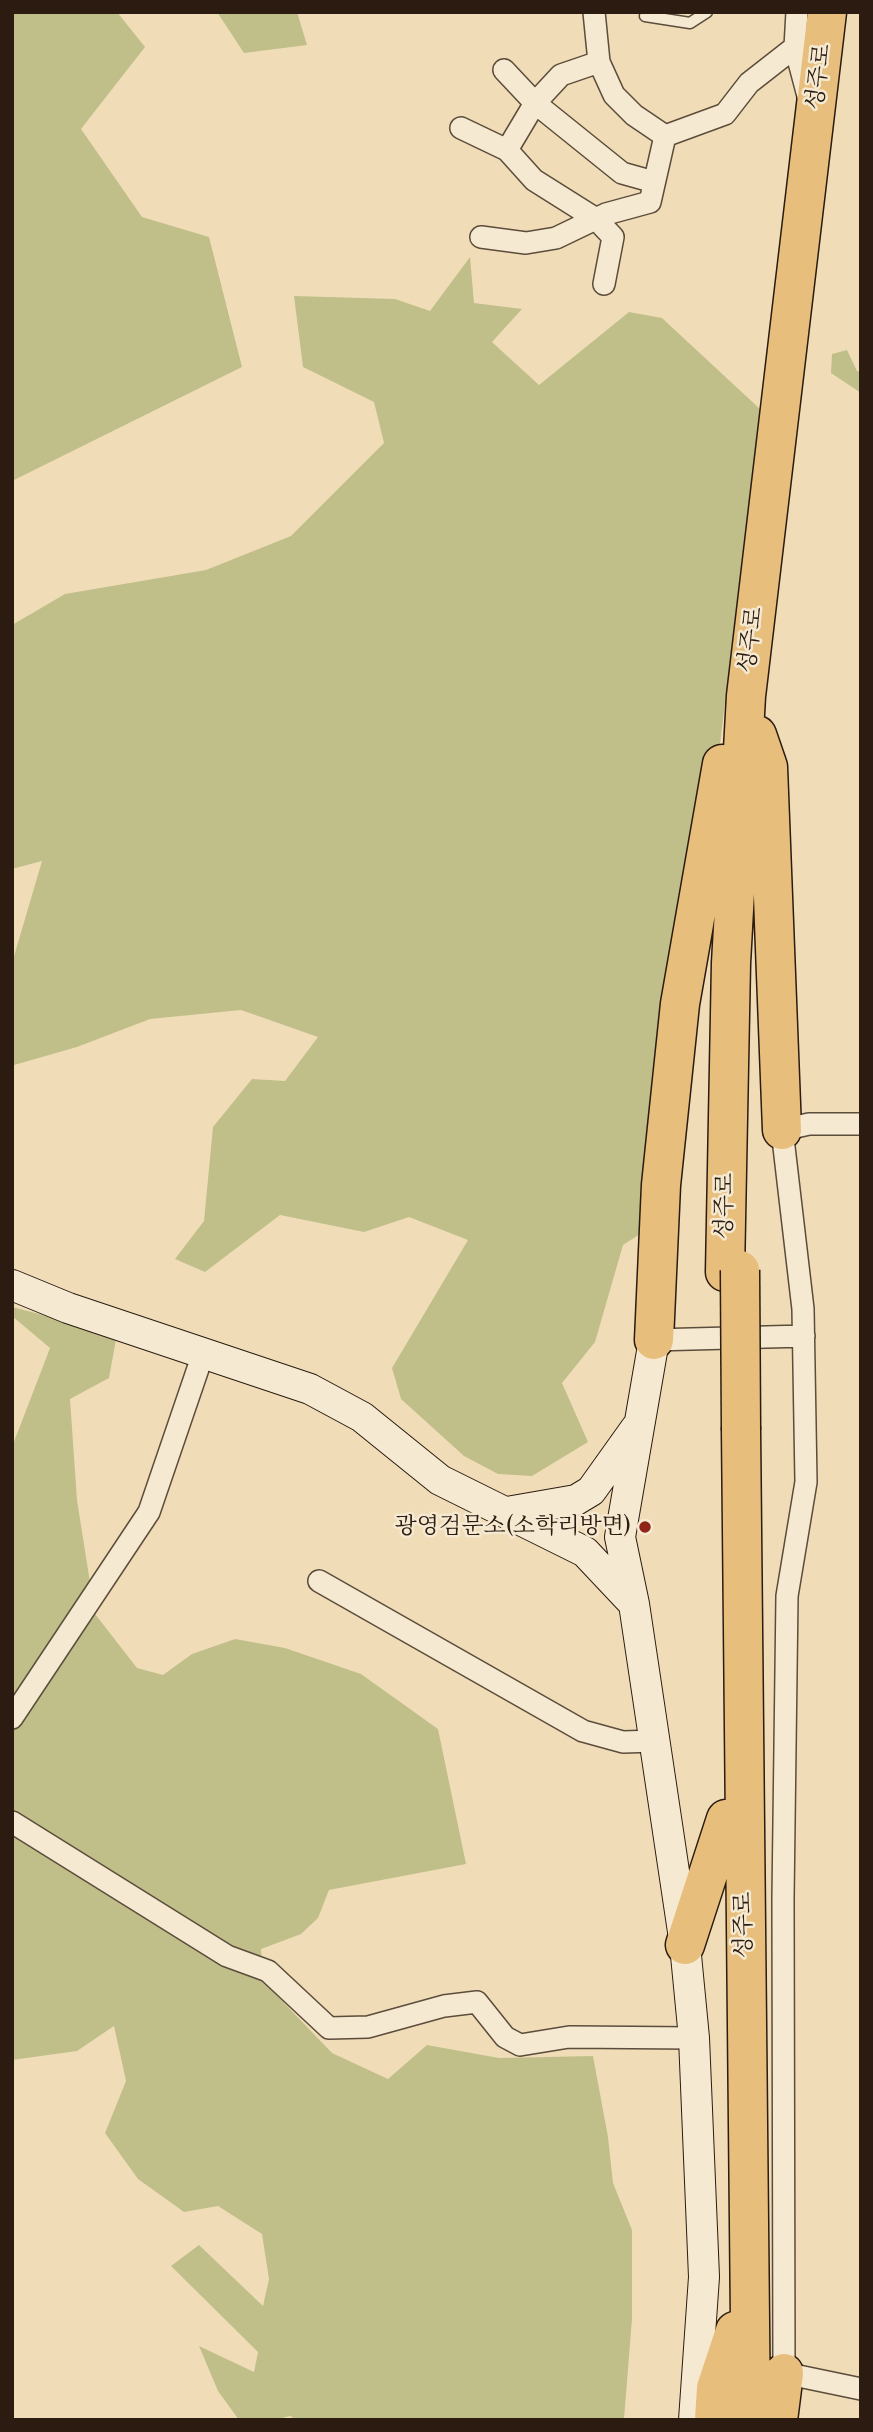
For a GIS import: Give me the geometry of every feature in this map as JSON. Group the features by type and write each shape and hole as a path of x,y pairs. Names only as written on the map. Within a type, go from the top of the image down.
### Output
{"highway":[{"name":"성주로","path":"733,1271 731,963 746,696 827,12"},
{"name":"성주로","path":"733,1271 746,887 757,735 776,548 801,389 845,12"},
{"path":"654,1340 665,1144 686,953 730,726 746,696"},
{"path":"757,735 768,767 782,1130"},
{"path":"733,1271 733,1430"},
{"name":"성주로","path":"733,1430 726,1819 735,2331 734,2420"},
{"name":"성주로","path":"733,1430 751,2420"},
{"path":"685,1945 726,1819"},
{"path":"714,2420 716,2388 735,2331"},
{"path":"778,2420 784,2373"}],"street":[{"path":"594,12 599,62 614,95 634,115 665,136"},
{"path":"797,12 795,47 814,121"},
{"path":"665,136 725,114 749,83 795,47"},
{"path":"507,150 535,103 561,75 599,62"},
{"path":"504,70 535,103 622,173 654,181"},
{"path":"461,128 507,150 534,180 596,219 613,237 604,284"},
{"path":"481,237 526,243 556,238 596,219 650,202 665,136"},
{"path":"861,1124 809,1125 782,1130 804,1336 806,1482 787,1596 783,1898 784,2373 861,2389"},
{"path":"21,1291 310,1389 362,1417 440,1480 585,1552 634,1604"},
{"path":"694,2420 704,2277 694,2038 685,1945 655,1741 634,1604 620,1537 654,1340 804,1336"},
{"path":"12,1718 149,1512 203,1354"},
{"path":"507,1512 576,1500 591,1491 639,1423"},
{"path":"318,1581 583,1731 623,1742 655,1741"},
{"path":"12,1822 227,1956 268,1971 329,2028 368,2027 444,2006 477,2002 505,2037 520,2045 569,2037 694,2038"}],"lane":[{"path":"645,16 690,23 707,12"}],"shaded area":[{"path":"12,12 117,12 145,47 81,129 142,217 209,237 242,367 12,481"},
{"path":"217,12 297,12 307,45 244,53"},
{"path":"470,257 474,303 522,309 492,342 539,385 629,312 662,318 760,409 705,870 654,1225 623,1245 595,1342 562,1383 588,1442 532,1476 498,1474 464,1456 401,1399 392,1368 468,1240 409,1217 364,1232 280,1215 205,1272 175,1259 204,1221 213,1127 252,1079 285,1081 318,1037 241,1010 150,1019 77,1047 14,1065 12,1059 12,963 42,861 12,869 12,625 65,594 206,570 291,536 384,443 374,402 303,367 294,296 395,299 430,311"},
{"path":"847,350 857,371 861,372 861,393 831,373 832,354"},
{"path":"12,1307 117,1334 109,1378 70,1399 77,1500 95,1614 137,1668 163,1675 192,1654 235,1639 285,1648 361,1674 438,1729 466,1864 329,1890 318,1918 301,1934 261,1949 263,1981 332,2053 388,2079 427,2045 499,2058 593,2056 608,2137 613,2183 632,2230 632,2319 624,2419 627,2420 297,2420 290,2416 274,2420 239,2420 218,2391 199,2346 254,2372 258,2352 171,2266 199,2245 263,2306 269,2279 262,2234 218,2206 184,2212 138,2179 105,2133 126,2081 114,2026 77,2051 12,2060 12,1447 50,1348 12,1316"}],"place":[{"name":"광영검문소(소학리방면)","path":"645,1527"}]}
